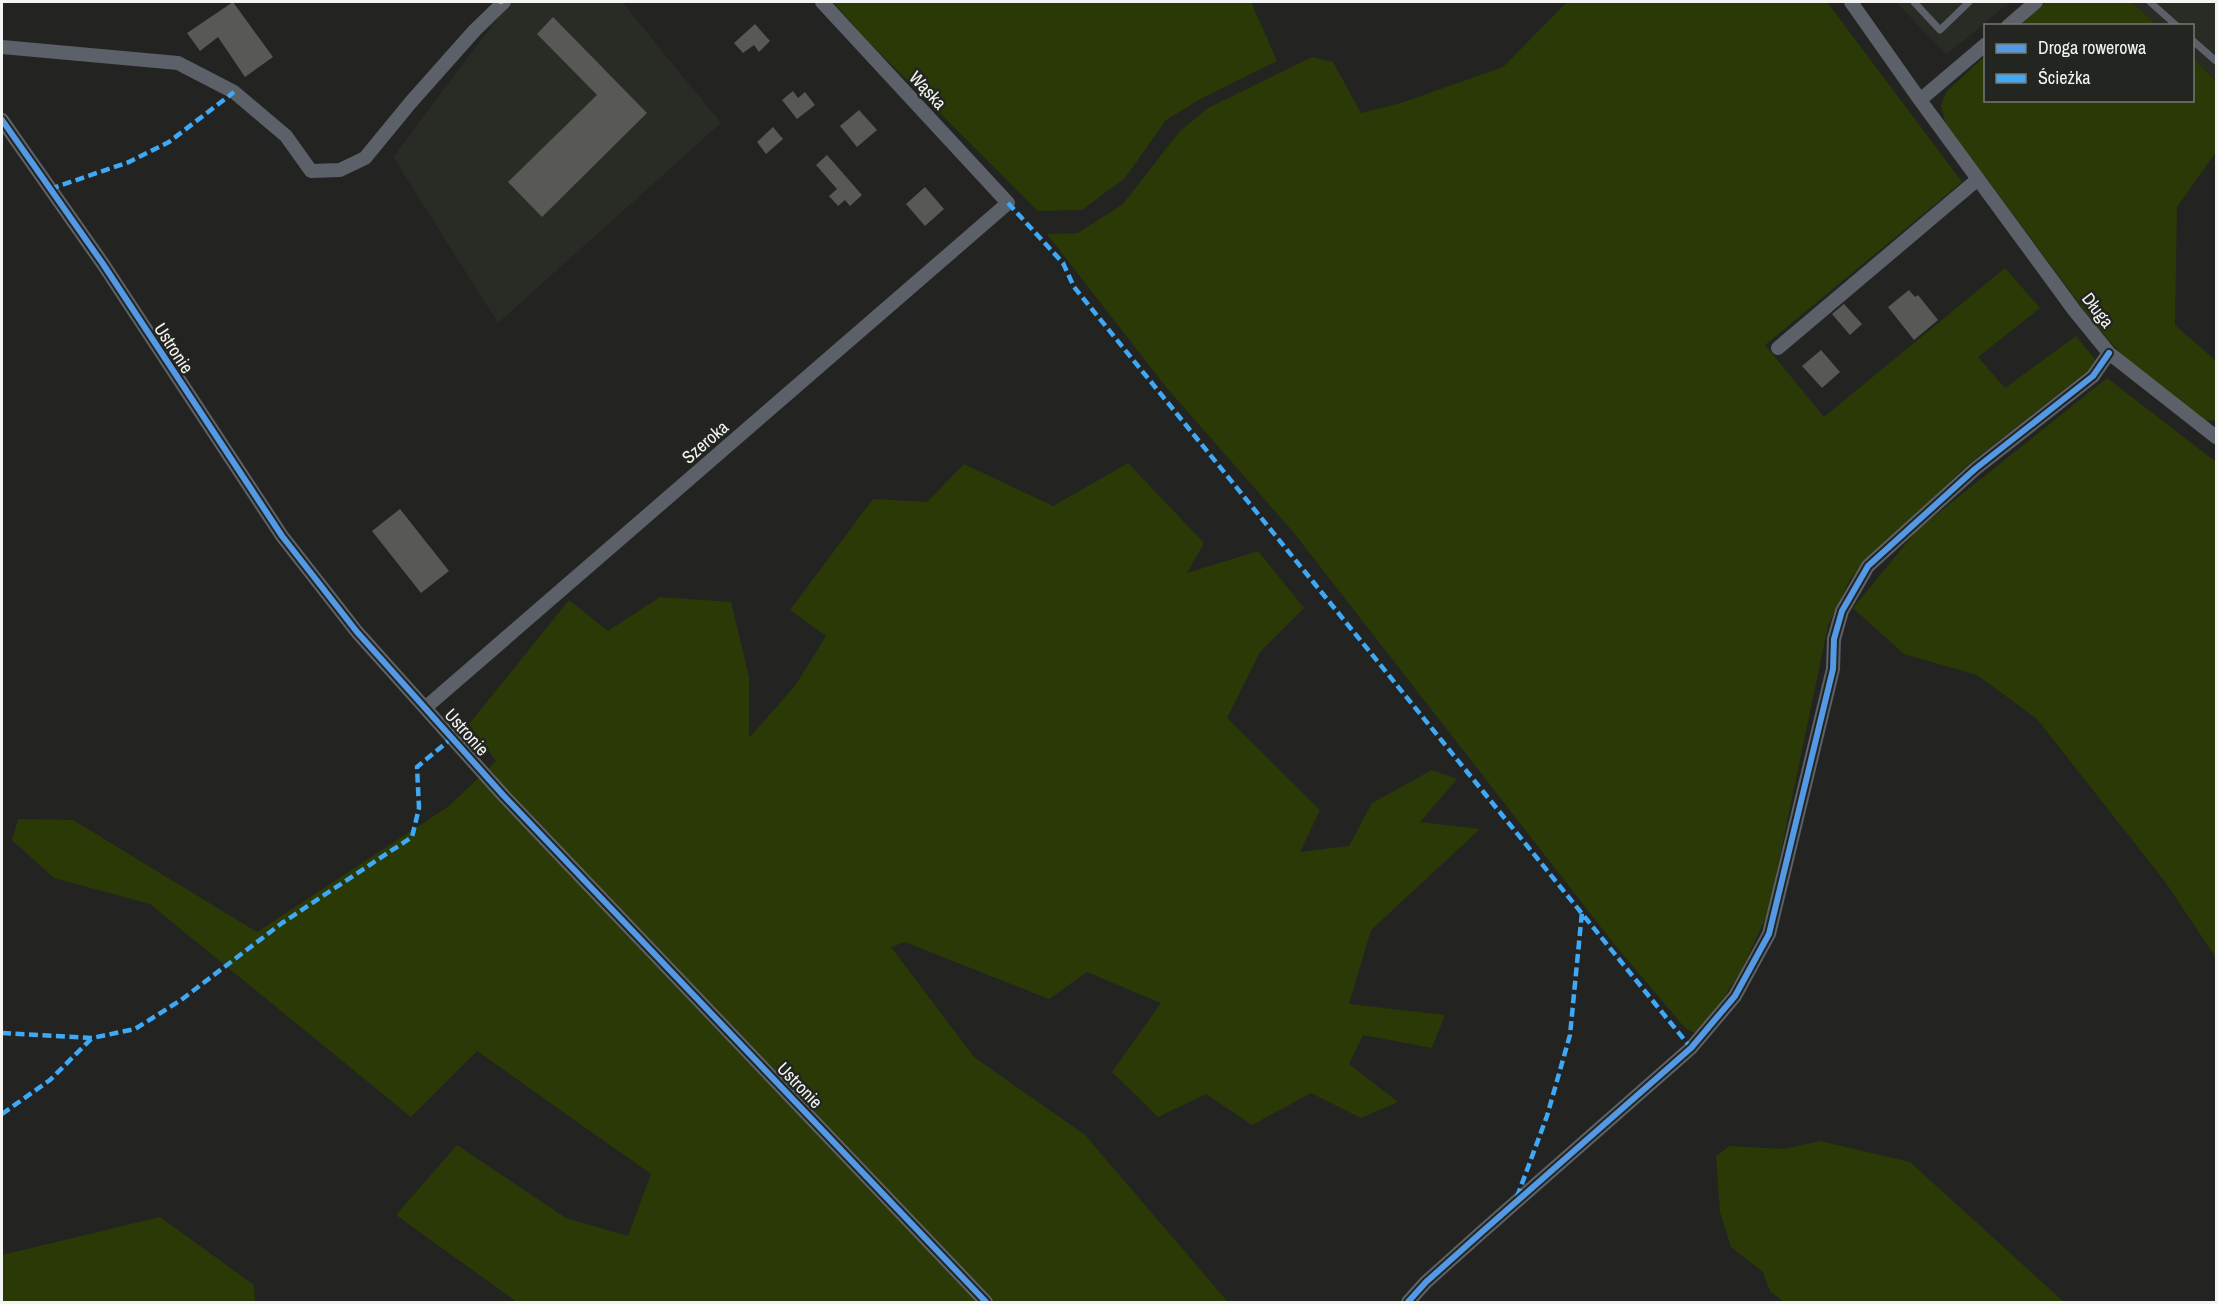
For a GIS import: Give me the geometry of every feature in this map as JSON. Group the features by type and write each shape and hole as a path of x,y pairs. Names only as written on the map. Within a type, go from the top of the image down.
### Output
{"street":[{"path":"2,47 178,63 234,92 286,136 311,171 340,170 365,158 474,30 504,2"},
{"name":"Wąska","path":"822,2 1008,203"},
{"name":"Długa","path":"1851,2 2073,310 2109,353 2217,437"},
{"path":"2010,24 2036,2"},
{"path":"1920,100 1984,46"},
{"name":"Ustronie","path":"2,120 103,264 282,536 357,632 502,795 986,1302"},
{"path":"1778,348 1978,179"},
{"name":"Szeroka","path":"425,708 1008,203"},
{"path":"1408,1302 1450,1260 1691,1048 1735,996 1769,934 1833,669 1834,639 1842,611 1868,567 1975,469 2093,376 2109,353"}],"lane":[{"path":"1914,2 1940,30 1969,2"},
{"path":"2150,2 2175,24"},
{"path":"2194,41 2217,61"}],"shaded area":[{"path":"510,2 622,2 721,123 498,323 393,157"},
{"path":"1896,2 2010,2 1946,55"},
{"path":"2131,2 2216,2 2216,81 2194,59 2194,24 2156,24"}],"green space":[{"path":"833,2 1251,2 1277,61 1202,98 1166,120 1125,178 1082,210 1038,211 867,40"},
{"path":"1567,2 1827,2 1962,182 1765,345 1824,417 2005,268 2040,308 1978,357 2005,388 2076,336 2098,363 1966,466 1850,579 1828,626 1768,913 1740,973 1699,1035 1685,1028 1614,944 1294,533 1166,387 1047,234 1078,233 1123,204 1179,132 1208,108 1312,57 1333,62 1361,113 1401,103 1503,67"},
{"path":"2046,2 2131,2 2156,24 2022,24"},
{"path":"1984,57 1984,102 2194,102 2194,59 2216,81 2216,152 2177,207 2175,325 2216,361 2216,421 2205,420 2123,356 2093,322 1946,124 1941,106 1946,92"},
{"path":"2107,378 2216,462 2216,958 2166,883 2037,719 1977,675 1904,654 1853,608 1917,530"},
{"path":"1128,463 1204,543 1187,573 1258,551 1304,608 1260,652 1227,718 1320,810 1300,852 1349,846 1372,803 1432,770 1457,779 1420,822 1480,829 1371,930 1349,1004 1445,1015 1432,1048 1363,1035 1349,1064 1398,1102 1361,1118 1311,1093 1252,1125 1206,1094 1158,1117 1112,1072 1161,1003 1087,972 1049,999 905,942 891,947 974,1057 1085,1135 1228,1302 517,1302 396,1215 457,1145 566,1218 628,1236 651,1174 477,1051 411,1117 150,904 54,878 12,840 18,819 73,820 257,932 449,806 496,761 469,724 569,600 608,631 660,597 731,602 749,677 749,738 795,686 826,636 790,610 873,499 927,502 964,464 1053,506"},
{"path":"1820,1141 1910,1162 2064,1302 1784,1302 1770,1291 1763,1272 1731,1247 1720,1212 1716,1156 1730,1146 1784,1149"},
{"path":"160,1217 254,1285 255,1302 2,1302 2,1255"}],"building":[{"path":"233,2 273,57 245,77 218,37 200,51 187,33"},
{"path":"553,17 647,113 542,217 508,182 597,95 537,34"},
{"path":"755,24 770,41 759,52 754,45 743,53 734,43"},
{"path":"793,91 798,98 805,92 815,105 797,119 782,100"},
{"path":"859,110 877,130 857,147 840,126"},
{"path":"773,127 783,139 766,154 757,142"},
{"path":"827,155 862,195 850,206 845,200 838,206 829,196 837,189 816,165"},
{"path":"925,187 944,209 925,226 906,204"},
{"path":"1909,290 1915,297 1918,295 1938,320 1914,340 1888,307"},
{"path":"1844,304 1862,324 1850,335 1832,314"},
{"path":"1821,350 1840,372 1822,388 1802,366"},
{"path":"400,509 449,571 421,593 372,531"}],"marked path":[{"path":"50,189 129,162 169,142 234,92"},
{"path":"1008,203 1063,263 1074,287 1691,1048"},
{"path":"2,1033 92,1038 135,1029 181,1000 282,923 412,837 419,808 417,767 452,738"},
{"path":"1517,1197 1547,1116 1570,1035 1582,912"},
{"path":"2,1114 50,1080 92,1038"}],"cycle path":[{"path":"2,120 103,264 282,536 357,632 503,795 986,1302"},
{"path":"1408,1302 1426,1282 1691,1048 1735,996 1769,934 1833,669 1834,639 1842,611 1868,566 1975,469 2093,376 2109,353"}]}
